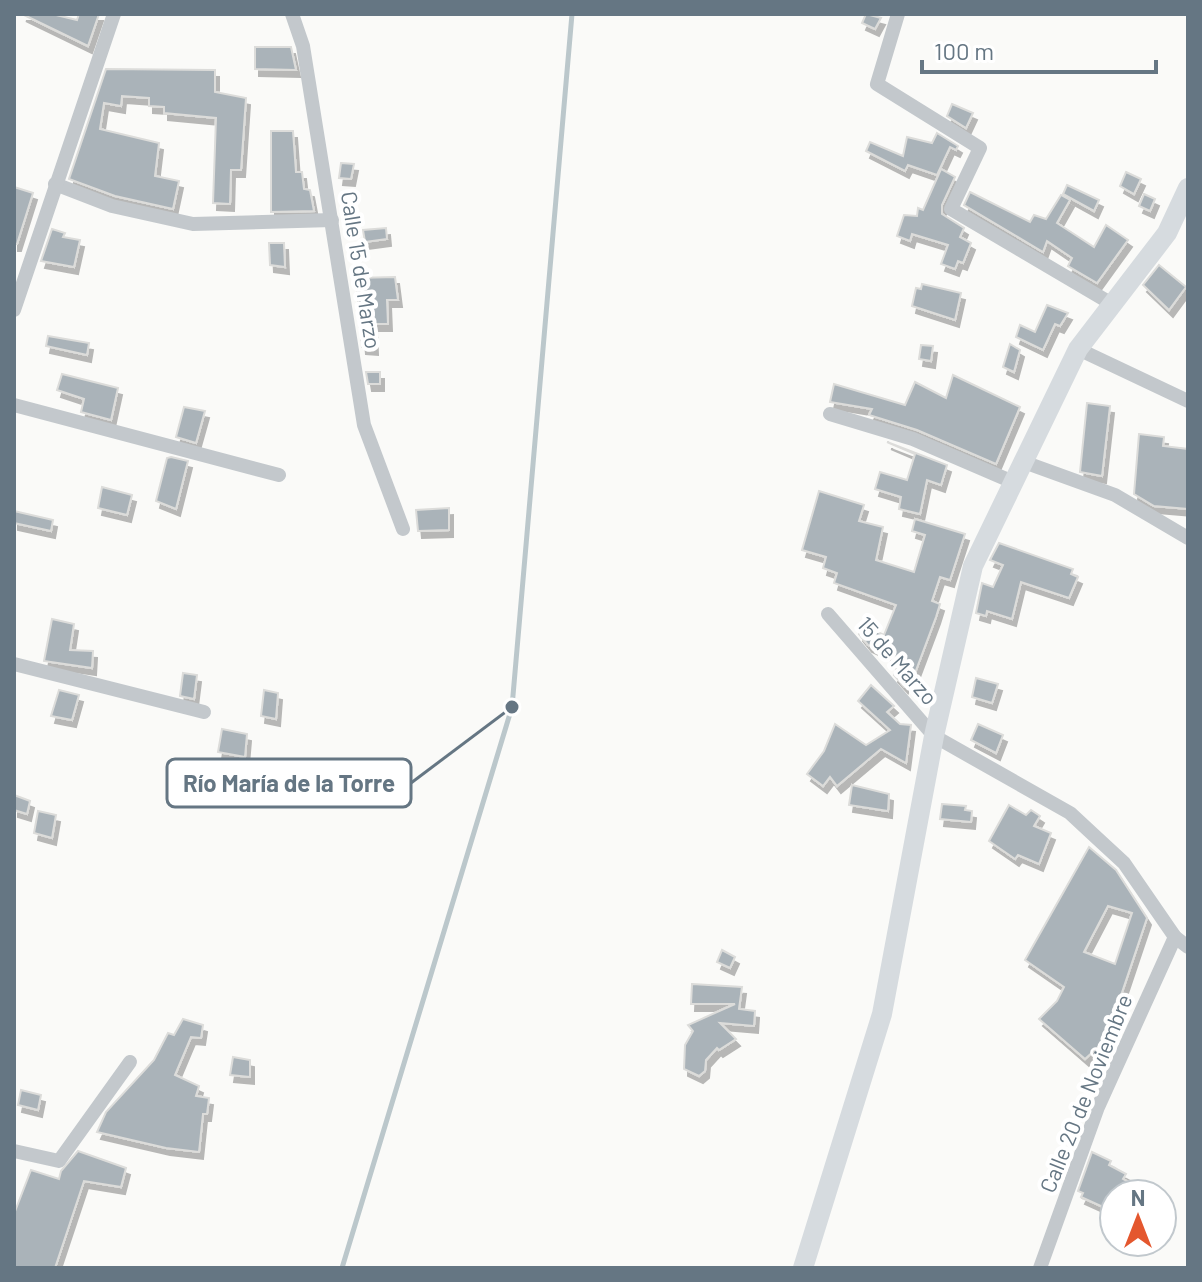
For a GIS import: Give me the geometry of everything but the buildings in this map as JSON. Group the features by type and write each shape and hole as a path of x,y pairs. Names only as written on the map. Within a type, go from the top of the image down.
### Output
{"main road":[{"path":"803,1268 882,1014 934,736 973,566 1021,461 1078,349 1167,233 1188,188"}],"street":[{"path":"14,310 114,14"},
{"name":"Calle 15 de Marzo","path":"292,14 303,46 364,425 403,529"},
{"path":"898,14 877,84 980,148 951,209 1112,304"},
{"path":"55,184 112,206 193,224 332,220"},
{"path":"1078,349 1188,401"},
{"path":"14,405 279,475"},
{"path":"830,414 913,439 1013,482"},
{"path":"1021,461 1115,495 1188,538"},
{"name":"15 de Marzo","path":"828,614 934,736 1070,813 1124,863 1175,937 1188,947"},
{"path":"14,664 204,712"},
{"name":"Calle 20 de Noviembre","path":"1040,1268 1098,1107 1175,937"},
{"path":"14,1151 59,1161 130,1062"}],"waterway":[{"path":"342,1268 512,707 572,14"}],"place":[{"name":"Río María de la Torre","path":"512,707"}]}
